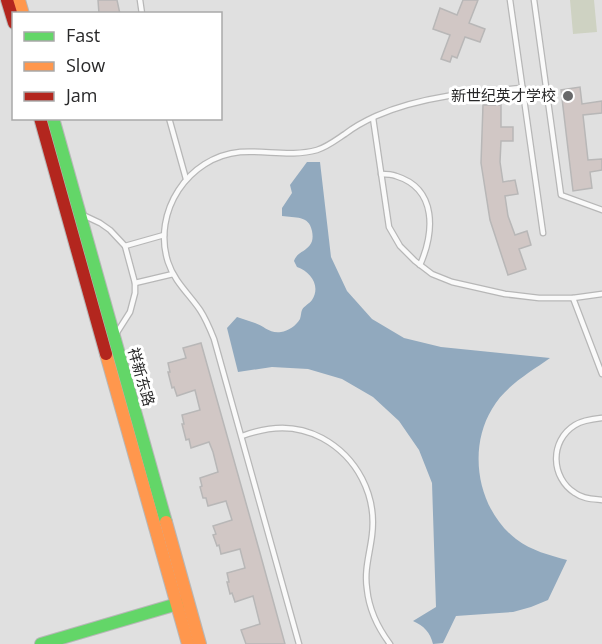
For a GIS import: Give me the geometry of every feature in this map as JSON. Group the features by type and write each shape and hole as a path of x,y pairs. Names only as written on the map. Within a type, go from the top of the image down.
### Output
{"street":[{"path":"7,0 12,17"},
{"name":"祥新东路","path":"41,120 182,602 200,644"},
{"name":"祥新东路","path":"54,120 114,336 182,602 188,644"},
{"path":"41,644 182,602"}],"lane":[{"path":"510,0 543,233"},
{"path":"534,0 561,195 602,210"},
{"path":"299,644 214,339 200,310 180,286 168,261 164,235 167,214 174,196 186,179 201,166 220,157 240,152 302,153 332,143 373,118 401,107 441,97 523,88"},
{"path":"373,118 389,227 400,246 420,265 432,274 452,282 505,294 539,298 573,298 602,294"},
{"path":"170,120 186,179"},
{"path":"381,174 396,176 409,182 428,204 430,236 420,265"},
{"path":"80,214 100,223 118,237 125,246 135,283 135,293 130,312 114,336"},
{"path":"125,246 164,235"},
{"path":"135,283 173,274"},
{"path":"573,298 602,374"},
{"path":"602,418 586,420 569,430 557,447 556,461 558,475 566,486 577,495 602,500"},
{"path":"242,436 259,430 278,428 296,429 314,434 345,454 357,469 365,485 373,518 366,570 367,590 378,626 390,644"}],"green space":[{"path":"570,0 594,0 597,32 573,34"}],"water":[{"path":"307,162 320,162 331,257 347,291 372,319 404,338 441,347 550,358 518,380 497,401 484,425 479,461 480,479 485,496 503,527 528,547 567,560 548,600 513,612 456,616 443,643 433,644 426,630 413,621 436,607 432,483 419,450 399,421 373,397 342,379 308,369 272,367 238,372 227,328 237,317 274,332 284,331 292,328 298,322 302,310 315,295 313,280 307,272 297,267 294,261 311,243 313,237 310,226 301,218 282,216 282,208 292,193 290,185"}],"building":[{"path":"98,0 117,0 120,12 99,12"},
{"path":"463,0 478,0 469,23 485,29 480,42 465,37 457,58 452,56 450,62 441,59 450,35 433,29 440,8 457,15"},
{"path":"580,87 582,104 602,101 602,113 583,115 588,160 602,159 602,170 590,172 592,188 573,191 561,90"},
{"path":"483,105 501,105 501,127 513,127 513,141 501,141 500,162 503,182 515,180 518,194 505,196 508,216 515,235 527,231 531,245 519,249 526,269 508,275 490,220 481,163"},
{"path":"201,343 285,644 246,644 241,630 260,624 253,596 235,602 232,593 230,594 227,573 245,568 240,549 221,554 213,535 216,534 213,526 232,520 226,501 208,506 200,487 202,486 200,478 218,472 213,452 209,442 191,448 189,439 186,440 182,415 200,410 195,390 177,396 174,387 172,388 168,363 186,358 183,348"}],"traffic: fast":[{"path":"54,120 166,522"},
{"path":"41,644 184,602"}],"traffic: slow":[{"path":"19,0 22,12"},
{"path":"106,354 188,644"},
{"path":"166,522 200,644"}],"traffic: jam":[{"path":"7,0 12,16"},
{"path":"41,120 106,354"}],"place":[{"name":"新世纪英才学校","path":"568,96"}]}
